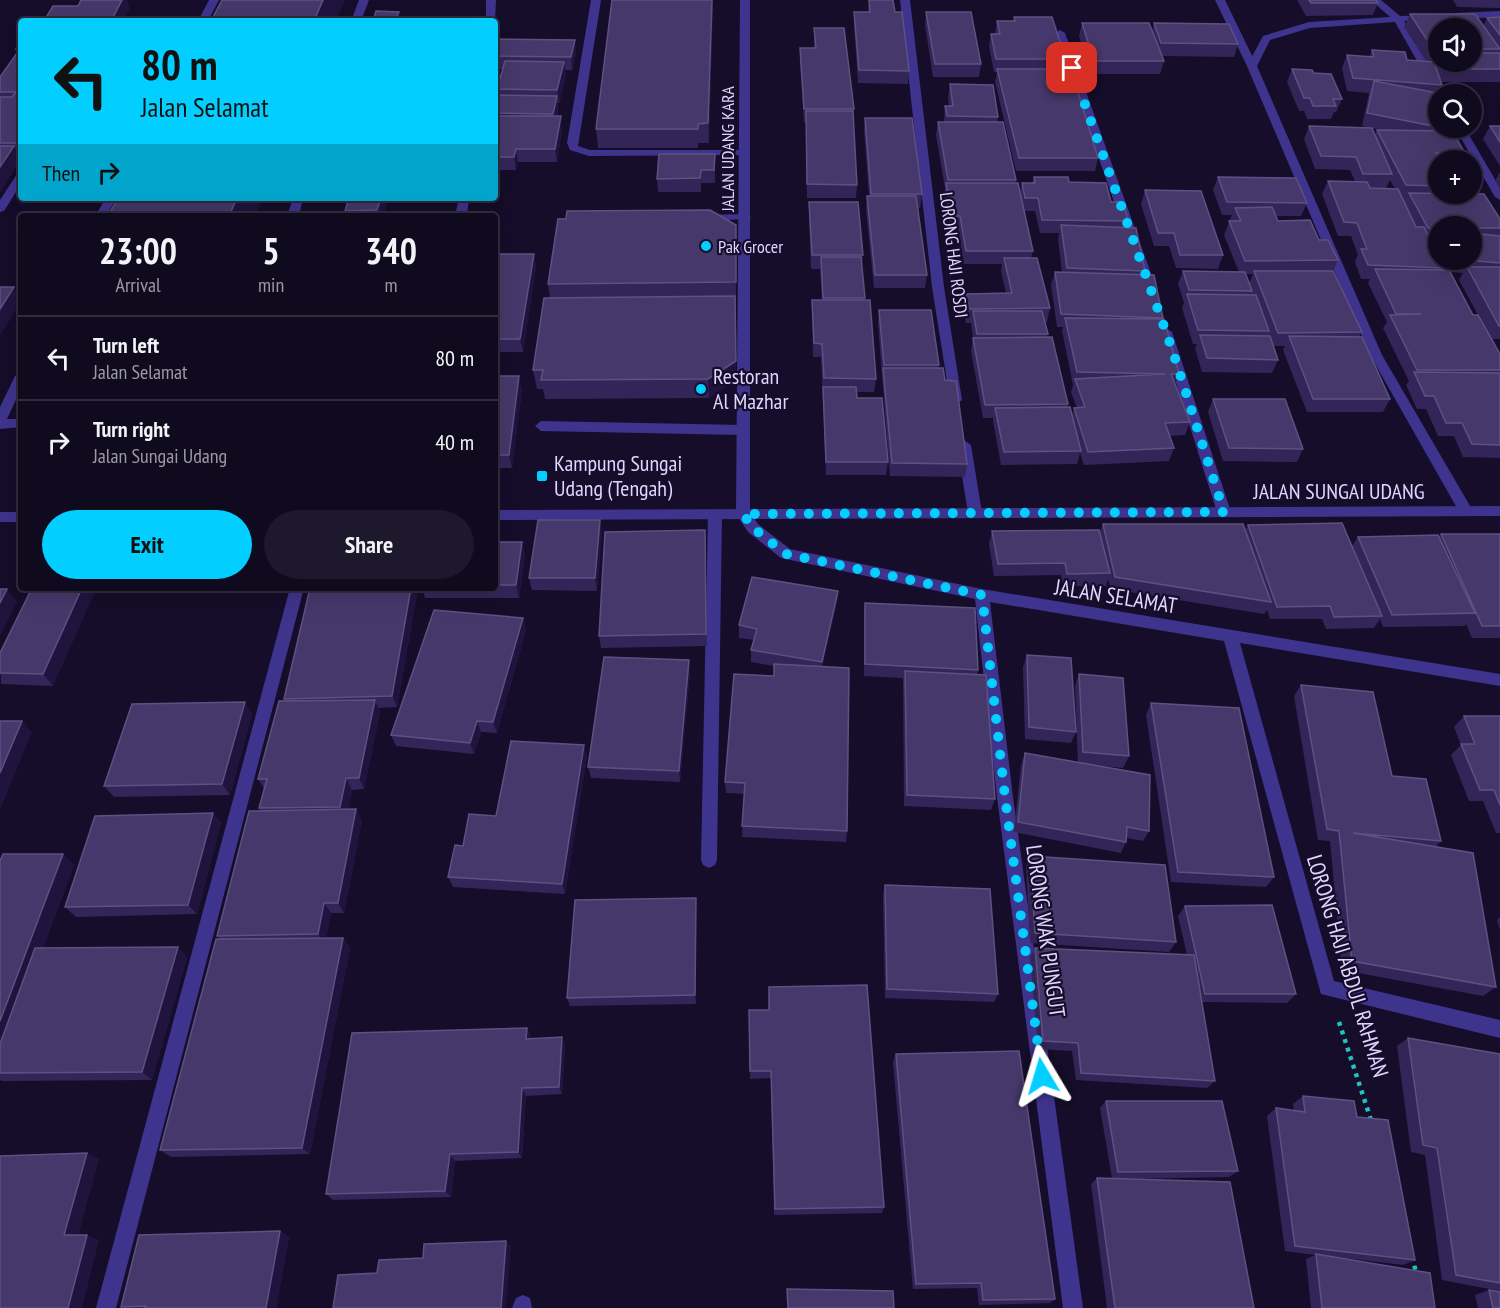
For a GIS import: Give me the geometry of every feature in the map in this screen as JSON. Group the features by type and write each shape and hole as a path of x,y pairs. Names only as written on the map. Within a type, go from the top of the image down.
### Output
{"street":[{"path":"205,18 214,0"},
{"path":"357,18 364,0"},
{"path":"490,18 491,0"},
{"path":"596,0 572,143 574,148 589,153 746,153"},
{"name":"JALAN UDANG KARA","path":"743,514 745,0"},
{"name":"LORONG HAJI ROSDI","path":"905,0 938,287 958,411"},
{"path":"1220,0 1252,66 1376,355 1466,511"},
{"path":"1376,0 1398,18 1435,84"},
{"path":"1252,66 1266,38 1309,25 1398,18 1500,14"},
{"path":"1060,33 1159,311 1224,512"},
{"path":"1466,138 1500,197"},
{"path":"0,209 18,181"},
{"path":"688,219 745,217"},
{"path":"18,383 0,422 18,423"},
{"path":"541,426 743,430"},
{"path":"962,434 975,513"},
{"name":"JALAN SUNGAI UDANG","path":"498,515 1500,511"},
{"path":"709,860 715,514"},
{"name":"JALAN SELAMAT","path":"743,514 753,528 786,554 982,595 1500,680"},
{"path":"0,517 18,517"},
{"path":"106,1308 296,591"},
{"name":"LORONG WAK PUNGUT","path":"982,595 1007,809 1073,1308"},
{"name":"LORONG HAJI ABDUL RAHMAN","path":"1230,635 1327,988"},
{"path":"1327,988 1500,1029"}],"path":[{"name":"LORONG HAJI ABDUL RAHMAN","path":"1327,988 1374,1130"},
{"path":"1410,1252 1420,1286"}],"building":[{"path":"81,0 122,0 113,18 46,18 53,6 78,6"},
{"path":"222,0 323,0 315,18 213,18"},
{"path":"612,0 712,0 708,123 698,124 698,129 596,129"},
{"path":"869,0 893,0 895,12 902,12 909,71 859,70 854,12 870,12"},
{"path":"1309,0 1376,0 1378,3 1311,3"},
{"path":"376,11 399,12 396,18 374,18"},
{"path":"926,12 971,12 981,64 935,64"},
{"path":"1410,14 1475,14 1478,18 1428,18 1428,41"},
{"path":"1014,17 1052,17 1061,45 1066,45 1070,59 996,59 991,34 1000,34 997,21 1015,21"},
{"path":"1500,17 1500,35 1487,18"},
{"path":"1082,23 1149,23 1164,61 1094,61"},
{"path":"1154,23 1229,24 1238,44 1161,43"},
{"path":"1482,24 1500,49 1482,49"},
{"path":"814,28 844,28 854,109 804,109 800,48 816,48"},
{"path":"498,39 575,40 571,57 498,56"},
{"path":"1372,50 1405,52 1407,60 1428,62 1428,72 1437,72 1442,84 1353,78 1347,55 1374,57"},
{"path":"18,53 18,143 0,143 0,97 12,97 16,92 0,92 0,77"},
{"path":"1482,53 1500,53 1500,69 1482,69"},
{"path":"505,61 564,62 557,90 498,89"},
{"path":"997,69 1071,69 1098,158 1019,158"},
{"path":"1292,69 1331,74 1342,99 1333,99 1336,106 1313,106 1310,98 1304,98"},
{"path":"1374,81 1428,91 1428,125 1367,113"},
{"path":"950,84 993,85 998,117 947,116 945,106 953,106"},
{"path":"498,95 557,96 553,114 498,113"},
{"path":"806,111 853,111 857,185 807,184"},
{"path":"498,116 561,116 555,149 516,149 514,157 498,157"},
{"path":"865,118 912,118 922,194 871,194"},
{"path":"938,122 1003,122 1016,180 948,180"},
{"path":"1309,126 1372,128 1392,174 1363,174 1356,157 1321,156"},
{"path":"1490,126 1500,126 1500,142"},
{"path":"1377,130 1428,131 1428,138 1456,138 1463,150 1428,150 1428,186 1406,185"},
{"path":"0,146 14,146 0,167"},
{"path":"659,154 715,154 714,170 701,170 700,178 657,179"},
{"path":"1034,177 1068,177 1069,182 1106,183 1111,202 1123,202 1128,221 1042,220 1038,198 1025,198 1022,183 1035,183"},
{"path":"1218,177 1296,178 1307,203 1227,202"},
{"path":"1328,181 1367,182 1370,188 1398,189 1416,227 1424,227 1428,236 1428,267 1368,265 1361,249 1367,249 1357,223 1344,222"},
{"path":"946,183 1018,183 1033,251 966,251 960,216 951,216"},
{"path":"1145,190 1201,191 1223,255 1180,255 1174,233 1158,233"},
{"path":"1409,193 1428,193 1428,204 1482,204 1482,194 1484,194 1500,219 1500,228 1482,228 1482,216 1428,216 1428,228"},
{"path":"867,196 916,196 927,275 875,275"},
{"path":"116,201 236,201 230,213 110,213"},
{"path":"348,201 380,201 377,210 345,211"},
{"path":"809,202 858,202 863,255 812,255"},
{"path":"1272,207 1278,221 1310,220 1319,240 1328,240 1338,260 1245,261 1229,221 1241,221 1235,208"},
{"path":"710,210 736,225 736,282 548,284 558,219 566,219 567,211"},
{"path":"1061,225 1136,228 1145,271 1067,268"},
{"path":"1482,234 1500,236 1500,263 1482,261"},
{"path":"498,254 534,254 520,339 498,339"},
{"path":"821,257 861,257 865,298 823,298"},
{"path":"1004,258 1037,258 1050,308 969,309 966,294 1012,293"},
{"path":"1500,267 1499,326 1469,270"},
{"path":"1375,269 1449,270 1473,315 1478,315 1500,354 1500,370 1417,370 1390,315 1421,314 1396,314"},
{"path":"1183,271 1245,272 1252,291 1189,290"},
{"path":"1254,271 1333,271 1362,332 1278,333"},
{"path":"1055,272 1154,275 1163,318 1061,314"},
{"path":"0,287 14,287 0,309"},
{"path":"1187,294 1256,295 1269,331 1198,330"},
{"path":"735,296 736,361 708,379 541,380 543,370 533,370 544,298"},
{"path":"812,300 870,300 876,379 824,378 822,344 814,343"},
{"path":"879,310 931,310 939,365 884,365"},
{"path":"973,311 1042,311 1048,334 977,334"},
{"path":"1065,318 1164,319 1179,374 1171,374 1190,422 1165,423 1174,448 1088,452 1074,408 1085,407 1075,379 1165,374 1077,372"},
{"path":"1200,335 1270,336 1278,360 1207,358"},
{"path":"1289,336 1362,337 1390,399 1313,399"},
{"path":"1052,337 1068,404 985,405 973,338"},
{"path":"883,368 943,368 945,380 956,381 967,464 892,463"},
{"path":"1414,372 1500,373 1500,445 1472,444 1462,423 1446,423 1434,396 1425,396"},
{"path":"498,376 519,376 509,455 498,455"},
{"path":"823,387 856,387 857,398 882,398 888,462 826,462"},
{"path":"1213,399 1285,399 1303,449 1229,448"},
{"path":"1070,407 1081,451 1004,452 995,408"},
{"path":"538,520 600,520 595,578 529,578"},
{"path":"1342,523 1382,616 1334,617 1330,606 1277,607 1248,525"},
{"path":"1103,524 1243,524 1271,602 1115,577"},
{"path":"705,530 706,634 599,636 605,532"},
{"path":"1099,530 1110,573 1067,574 1065,563 998,564 992,531"},
{"path":"1441,534 1500,534 1500,626 1482,626"},
{"path":"1438,535 1475,613 1392,615 1358,537"},
{"path":"498,542 522,542 516,585 498,585"},
{"path":"752,577 838,591 822,662 751,650 757,629 739,625"},
{"path":"0,589 7,589 0,603"},
{"path":"31,591 81,591 43,674 0,673 0,653"},
{"path":"309,591 410,591 392,696 284,699"},
{"path":"865,603 975,608 978,670 865,664"},
{"path":"434,610 523,618 493,722 477,721 470,743 391,735"},
{"path":"1027,655 1071,658 1076,732 1029,727"},
{"path":"604,657 689,660 679,771 588,767"},
{"path":"774,664 849,668 847,831 742,826 745,783 725,782 734,674 774,676"},
{"path":"905,671 986,675 995,799 907,795"},
{"path":"1079,674 1123,678 1129,756 1083,752"},
{"path":"1301,685 1373,692 1392,776 1426,779 1441,841 1353,833 1473,853 1496,987 1352,961 1339,831 1327,829"},
{"path":"375,700 359,778 346,778 340,807 259,808 267,779 258,779 279,701"},
{"path":"245,702 222,784 104,786 132,704"},
{"path":"1151,703 1239,708 1274,877 1178,872"},
{"path":"1464,716 1500,716 1500,805 1494,790 1480,790 1461,744 1475,744"},
{"path":"0,721 22,721 0,773"},
{"path":"511,741 584,745 562,884 448,877 455,845 463,846 469,814 496,816"},
{"path":"1025,753 1150,775 1149,831 1127,827 1126,842 1018,822"},
{"path":"356,809 338,903 324,903 318,934 217,936 249,811"},
{"path":"213,813 188,905 65,907 95,816"},
{"path":"3,854 63,854 0,1021 0,861"},
{"path":"1030,856 1165,865 1176,942 1035,933"},
{"path":"885,885 990,889 998,994 887,989"},
{"path":"696,898 695,995 567,998 575,900"},
{"path":"1272,905 1296,994 1205,994 1185,906"},
{"path":"343,938 302,1148 160,1150 216,939"},
{"path":"178,947 142,1072 0,1073 0,1044 35,948"},
{"path":"1035,948 1194,955 1215,1081 1081,1073 1078,1043 1043,1041"},
{"path":"867,985 884,1207 775,1209 771,1071 750,1071 749,1010 769,1010 769,987"},
{"path":"527,1028 526,1039 562,1037 559,1087 522,1088 518,1152 450,1154 445,1191 326,1194 352,1033"},
{"path":"1408,1038 1500,1054 1500,1283 1456,1275 1437,1148 1423,1145"},
{"path":"1019,1051 1055,1299 983,1300 981,1283 916,1284 896,1054"},
{"path":"1303,1096 1354,1101 1357,1117 1388,1120 1415,1260 1295,1246 1276,1108 1305,1112"},
{"path":"1106,1101 1222,1101 1238,1171 1118,1172"},
{"path":"87,1153 64,1235 87,1235 68,1308 0,1308 0,1156"},
{"path":"1097,1178 1230,1182 1254,1308 1115,1308"},
{"path":"280,1231 266,1308 121,1307 139,1235"},
{"path":"506,1241 501,1308 333,1308 338,1275 377,1273 379,1260 423,1258 424,1244"},
{"path":"1316,1254 1430,1273 1435,1308 1322,1308"},
{"path":"787,1289 893,1291 894,1308 788,1308"},
{"path":"1489,1290 1500,1292 1500,1308 1493,1308"}],"place":[{"name":"Pak Grocer","path":"706,246"},
{"name":"Restoran Al Mazhar","path":"701,389"},
{"name":"Kampung Sungai Udang (Tengah)","path":"542,476"}],"route":[{"path":"1042,1076 1005,797 982,595 786,554 753,528 743,514 1224,512 1172,349 1072,68"}]}
